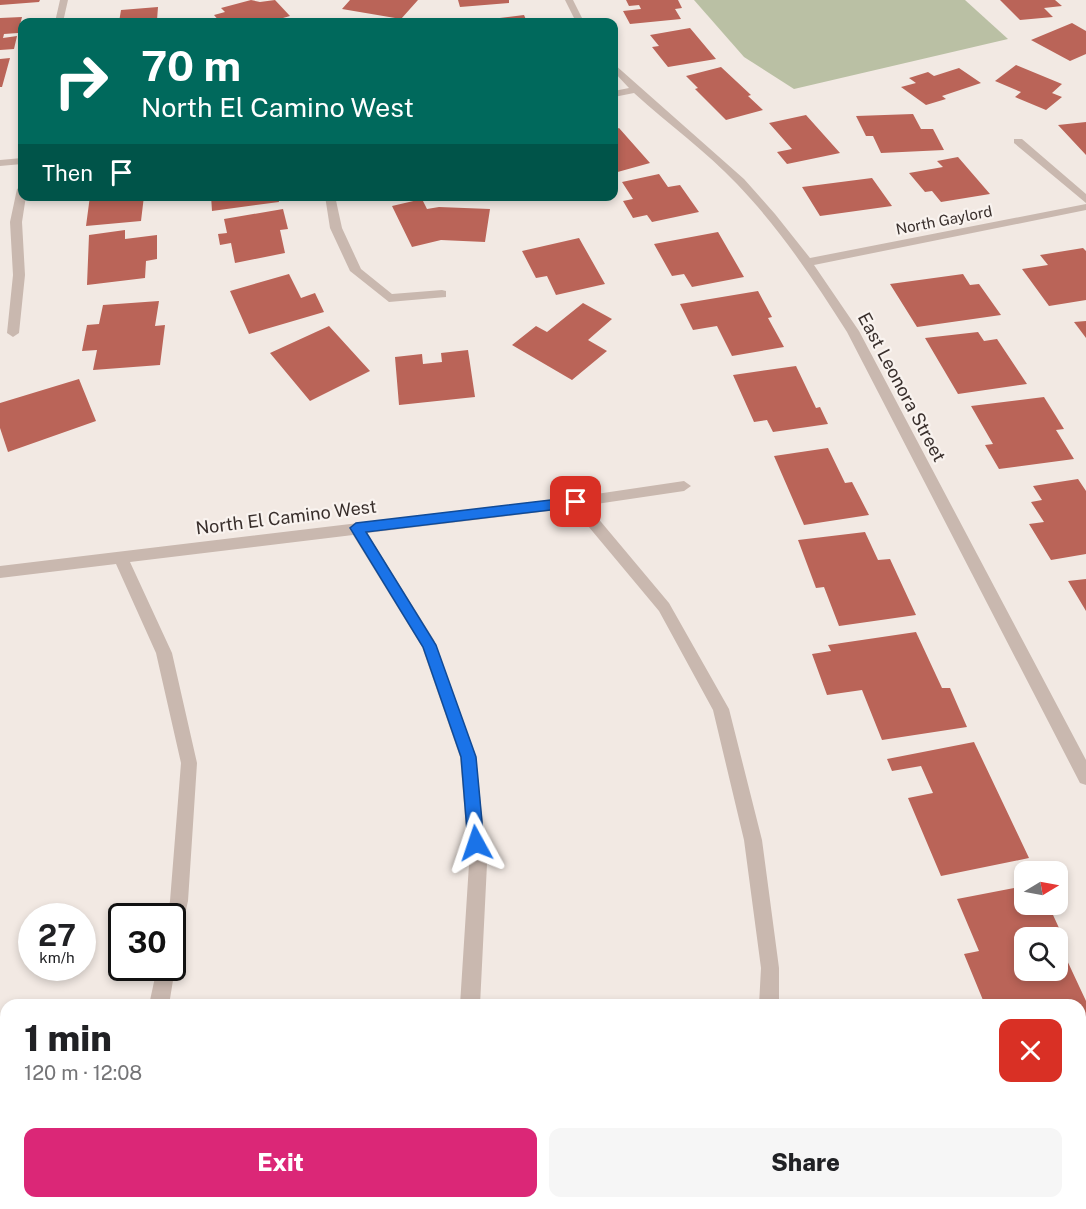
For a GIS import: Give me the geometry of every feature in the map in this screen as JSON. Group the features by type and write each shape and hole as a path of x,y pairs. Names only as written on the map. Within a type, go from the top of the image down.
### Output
{"street":[{"path":"60,18 64,0"},
{"path":"569,0 578,18"},
{"name":"East Leonora Street","path":"618,72 634,90 692,136 739,180 809,262 853,331 1086,777"},
{"path":"618,93 634,90"},
{"path":"1018,141 1086,200"},
{"path":"0,163 18,161"},
{"path":"13,333 19,275 16,222 20,201"},
{"path":"331,201 336,228 356,271 389,298 442,294"},
{"name":"North Gaylord","path":"809,262 1086,207"},
{"name":"North El Camino West","path":"0,572 576,502 684,486"},
{"path":"576,502 664,607 721,709 753,840 770,968 769,999"},
{"path":"356,528 429,645 468,757 478,864 470,999"},
{"path":"120,557 164,654 189,763 179,903"},
{"path":"160,999 164,981"}],"green space":[{"path":"694,0 965,0 1008,39 794,89 744,57"}],"building":[{"path":"0,0 40,0 39,2 0,5"},
{"path":"251,0 260,2 275,0 290,16 283,18 217,18 214,15 225,12 221,8"},
{"path":"350,0 418,0 402,18 342,9"},
{"path":"458,0 509,0 509,3 460,7"},
{"path":"626,0 678,0 682,8 675,9 681,19 630,24 623,11 641,9 639,5 629,6"},
{"path":"1000,0 1055,0 1062,6 1044,8 1053,17 1020,20"},
{"path":"158,7 157,18 120,18 121,10"},
{"path":"524,15 525,18 500,18"},
{"path":"22,17 18,18 18,33 4,34 3,38 17,36 14,49 0,50 0,18"},
{"path":"1072,23 1086,31 1086,54 1070,61 1031,40"},
{"path":"690,28 716,59 668,67 652,47 659,46 650,35"},
{"path":"10,58 2,87 0,87 0,59"},
{"path":"1016,65 1062,84 1052,93 1062,97 1046,110 1015,97 1021,92 995,81"},
{"path":"721,67 751,95 748,96 763,110 726,120 695,89 698,88 686,76"},
{"path":"959,68 981,83 942,96 946,99 926,105 901,87 916,83 909,78 928,72 934,76"},
{"path":"913,114 921,129 933,129 944,150 881,153 873,136 866,136 856,116"},
{"path":"806,115 840,153 787,164 777,152 792,149 769,123"},
{"path":"1086,122 1086,155 1058,125"},
{"path":"619,128 650,163 618,172"},
{"path":"958,157 990,194 941,202 932,191 925,192 909,173 943,167 937,161"},
{"path":"659,174 668,187 680,185 699,212 652,222 647,215 633,218 623,201 633,199 622,182"},
{"path":"872,178 892,206 820,216 802,187"},
{"path":"89,201 143,201 141,221 86,226"},
{"path":"211,201 279,202 212,211"},
{"path":"423,201 427,209 439,207 490,209 485,242 441,240 412,247 392,206"},
{"path":"283,209 288,229 280,230 285,253 235,263 231,243 220,245 218,234 227,233 224,219"},
{"path":"125,230 125,239 157,235 157,259 146,261 145,278 87,285 89,235"},
{"path":"718,232 744,277 692,287 684,274 672,276 654,244"},
{"path":"579,238 605,284 556,295 547,276 536,278 522,251"},
{"path":"1083,248 1086,251 1086,300 1049,306 1022,269 1048,265 1040,255"},
{"path":"289,274 301,298 315,293 324,312 249,334 230,291"},
{"path":"963,274 970,285 979,284 1001,315 917,327 890,284"},
{"path":"758,291 772,317 768,318 784,347 732,356 717,326 693,330 680,304"},
{"path":"159,301 155,326 165,325 160,365 93,370 97,350 82,351 87,325 99,324 103,305"},
{"path":"583,303 612,319 588,340 607,351 572,380 512,345 536,326 547,332"},
{"path":"1086,321 1086,338 1074,322"},
{"path":"329,326 370,371 310,401 270,353"},
{"path":"978,332 984,341 997,339 1027,384 958,394 925,338"},
{"path":"468,350 475,397 399,405 395,357 422,354 423,364 442,362 441,353"},
{"path":"796,366 816,408 820,407 828,424 773,432 767,420 754,422 733,375"},
{"path":"79,379 96,421 8,452 0,428 0,403"},
{"path":"1044,397 1064,429 1056,430 1074,459 999,469 985,445 993,444 971,406"},
{"path":"828,448 845,483 852,482 869,515 804,525 774,456"},
{"path":"1078,479 1086,491 1086,554 1051,560 1029,524 1044,522 1031,502 1042,500 1033,486"},
{"path":"865,532 878,560 890,559 916,615 839,626 824,587 816,588 798,540"},
{"path":"1086,579 1086,611 1068,581"},
{"path":"916,632 942,688 950,688 967,727 882,740 862,690 827,695 812,654 831,651 828,645"},
{"path":"974,742 1029,858 941,876 908,798 933,793 921,766 892,771 887,759"},
{"path":"1014,888 1014,915 1053,915 1059,927 1014,927 1014,981 1068,981 1068,962 1085,999 983,999 964,954 979,951 957,899"}],"route":[{"path":"476,843 468,757 429,645 356,528 576,502"}]}
